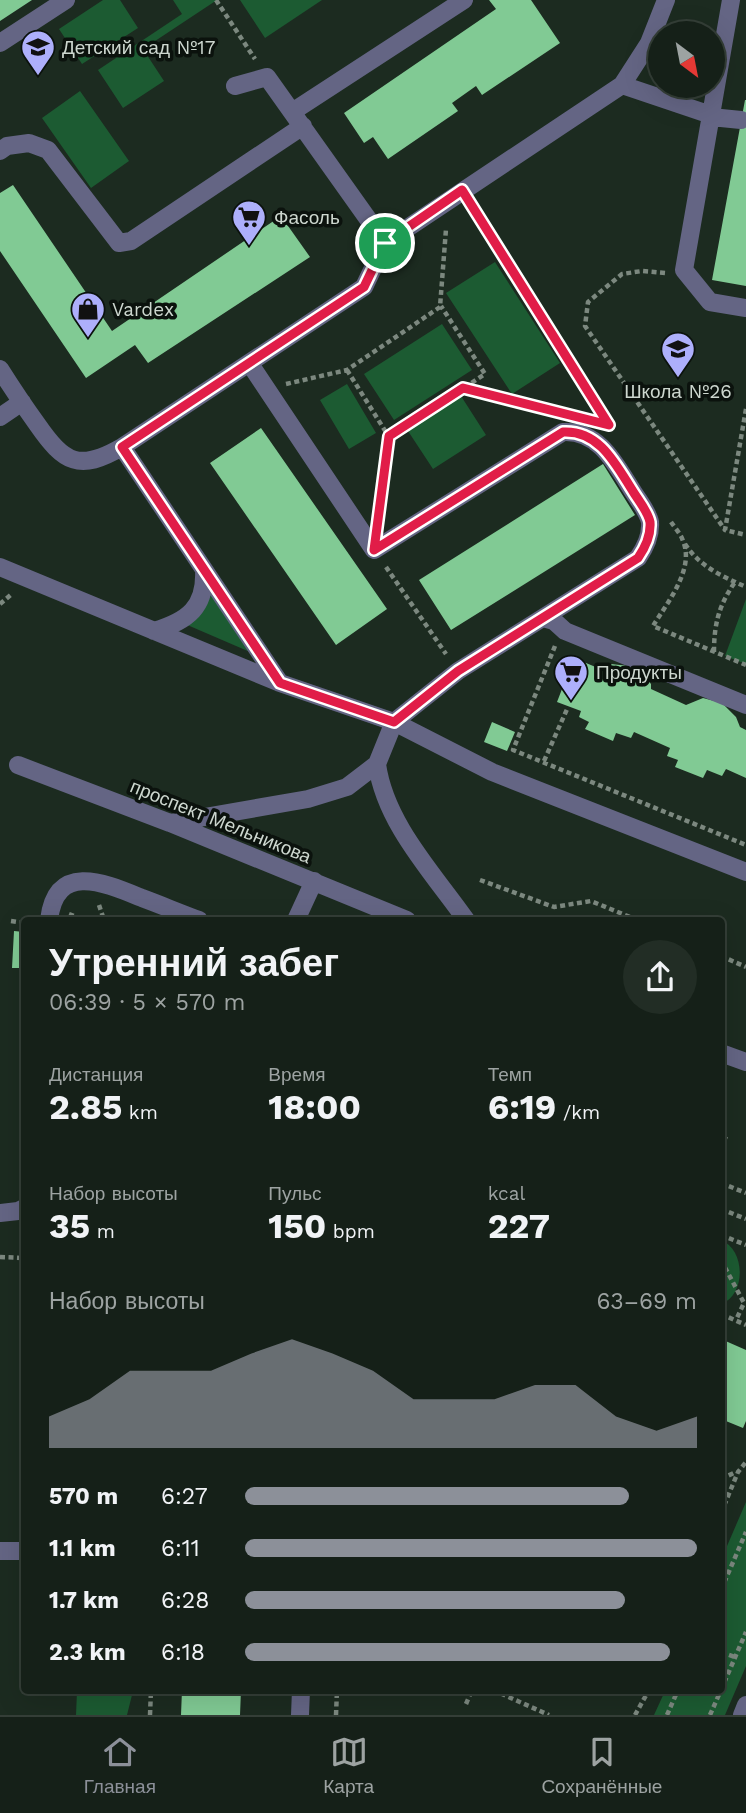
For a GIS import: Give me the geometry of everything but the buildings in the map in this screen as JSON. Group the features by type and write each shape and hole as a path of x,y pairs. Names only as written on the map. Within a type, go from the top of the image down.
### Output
{"street":[{"path":"0,43 66,0"},
{"path":"0,150 7,146 29,143 48,150 120,243 131,241 464,0"},
{"path":"0,369 54,449 71,460 93,461 122,447 364,287 385,243 622,85 649,43 666,0"},
{"path":"731,0 684,270 710,302 746,308"},
{"path":"235,86 267,77 385,243"},
{"path":"622,85 711,116 741,120"},
{"path":"170,823 308,799 346,787 377,764 394,722 458,671 638,558 646,547 649,534 650,521 612,459 601,445 576,431 563,432 374,550 250,364"},
{"path":"0,417 22,402"},
{"path":"122,447 280,683"},
{"path":"0,567 280,683 394,722 492,772 746,872"},
{"path":"154,631 184,619 198,606 205,587 204,570"},
{"path":"543,618 554,621 565,631 746,705"},
{"path":"377,764 384,797 397,821 464,917"},
{"name":"проспект Мельникова","path":"18,765 170,823 400,917"},
{"path":"50,917 55,895 72,882 88,880 110,885 191,917"},
{"path":"297,917 314,881"},
{"path":"725,1054 746,1062"},
{"path":"0,1213 21,1210"},
{"path":"0,1551 21,1551"},
{"path":"300,1715 301,1694"},
{"path":"742,1715 746,1705"}],"path":[{"path":"216,0 267,77"},
{"path":"389,436 485,374 441,306 455,195"},
{"path":"455,195 609,425 596,422"},
{"path":"684,270 659,274 642,271 622,274 588,302 585,326 725,530 746,535"},
{"path":"267,389 347,370 441,306"},
{"path":"347,370 389,436 374,550 458,671"},
{"path":"463,388 569,415"},
{"path":"725,530 746,409"},
{"path":"670,521 693,557 704,566 746,587"},
{"path":"683,540 686,554 684,570 653,626 746,665"},
{"path":"714,652 716,616 734,582"},
{"path":"559,634 513,750 746,845"},
{"path":"544,761 568,707"},
{"path":"480,880 554,907 591,901 630,917"},
{"path":"66,913 77,917"},
{"path":"11,921 21,923"},
{"path":"725,958 746,967"},
{"path":"725,1185 746,1193"},
{"path":"725,1211 746,1219"},
{"path":"725,1237 746,1245"},
{"path":"0,1257 21,1258"},
{"path":"725,1267 745,1302 736,1320"},
{"path":"725,1316 746,1325"},
{"path":"725,1503 738,1472 746,1461"},
{"path":"725,1477 738,1472"},
{"path":"725,1581 746,1532"},
{"path":"725,1681 746,1632"},
{"path":"725,1653 735,1657"},
{"path":"150,1715 151,1694"},
{"path":"336,1715 337,1694"},
{"path":"466,1704 470,1694"},
{"path":"502,1694 549,1715"},
{"path":"635,1715 647,1694"},
{"path":"667,1715 676,1694"},
{"path":"710,1715 719,1694"}],"green space":[{"path":"103,0 120,0 138,28 82,64 59,29"},
{"path":"173,0 217,0 143,49 164,81 123,108 98,70 182,14"},
{"path":"240,0 322,0 265,38"},
{"path":"80,91 129,161 91,188 42,118"},
{"path":"495,262 560,363 512,394 446,293"},
{"path":"442,324 472,370 394,420 364,374"},
{"path":"347,384 376,433 349,449 320,400"},
{"path":"461,396 486,435 433,469 408,431"},
{"path":"212,593 250,652 185,624 202,613"},
{"path":"746,599 746,664 725,656"},
{"path":"725,1242 735,1253 740,1272 735,1292 725,1302"},
{"path":"746,1502 746,1666 725,1715 654,1715 664,1694 725,1694 725,1551"},
{"path":"77,1694 132,1694 127,1715 76,1715"}],"place":[{"name":"Детский сад №17","path":"38,77"},
{"name":"Фасоль","path":"249,247"},
{"name":"Vardex","path":"88,339"},
{"name":"Школа №26","path":"678,379"},
{"name":"Продукты","path":"571,702"}],"route":[{"path":"462,190 609,425 463,388 389,436 374,550 563,432 576,431 601,445 650,521 646,547 638,558 458,671 394,722 280,683 122,447 364,287 385,243 462,190"}]}
